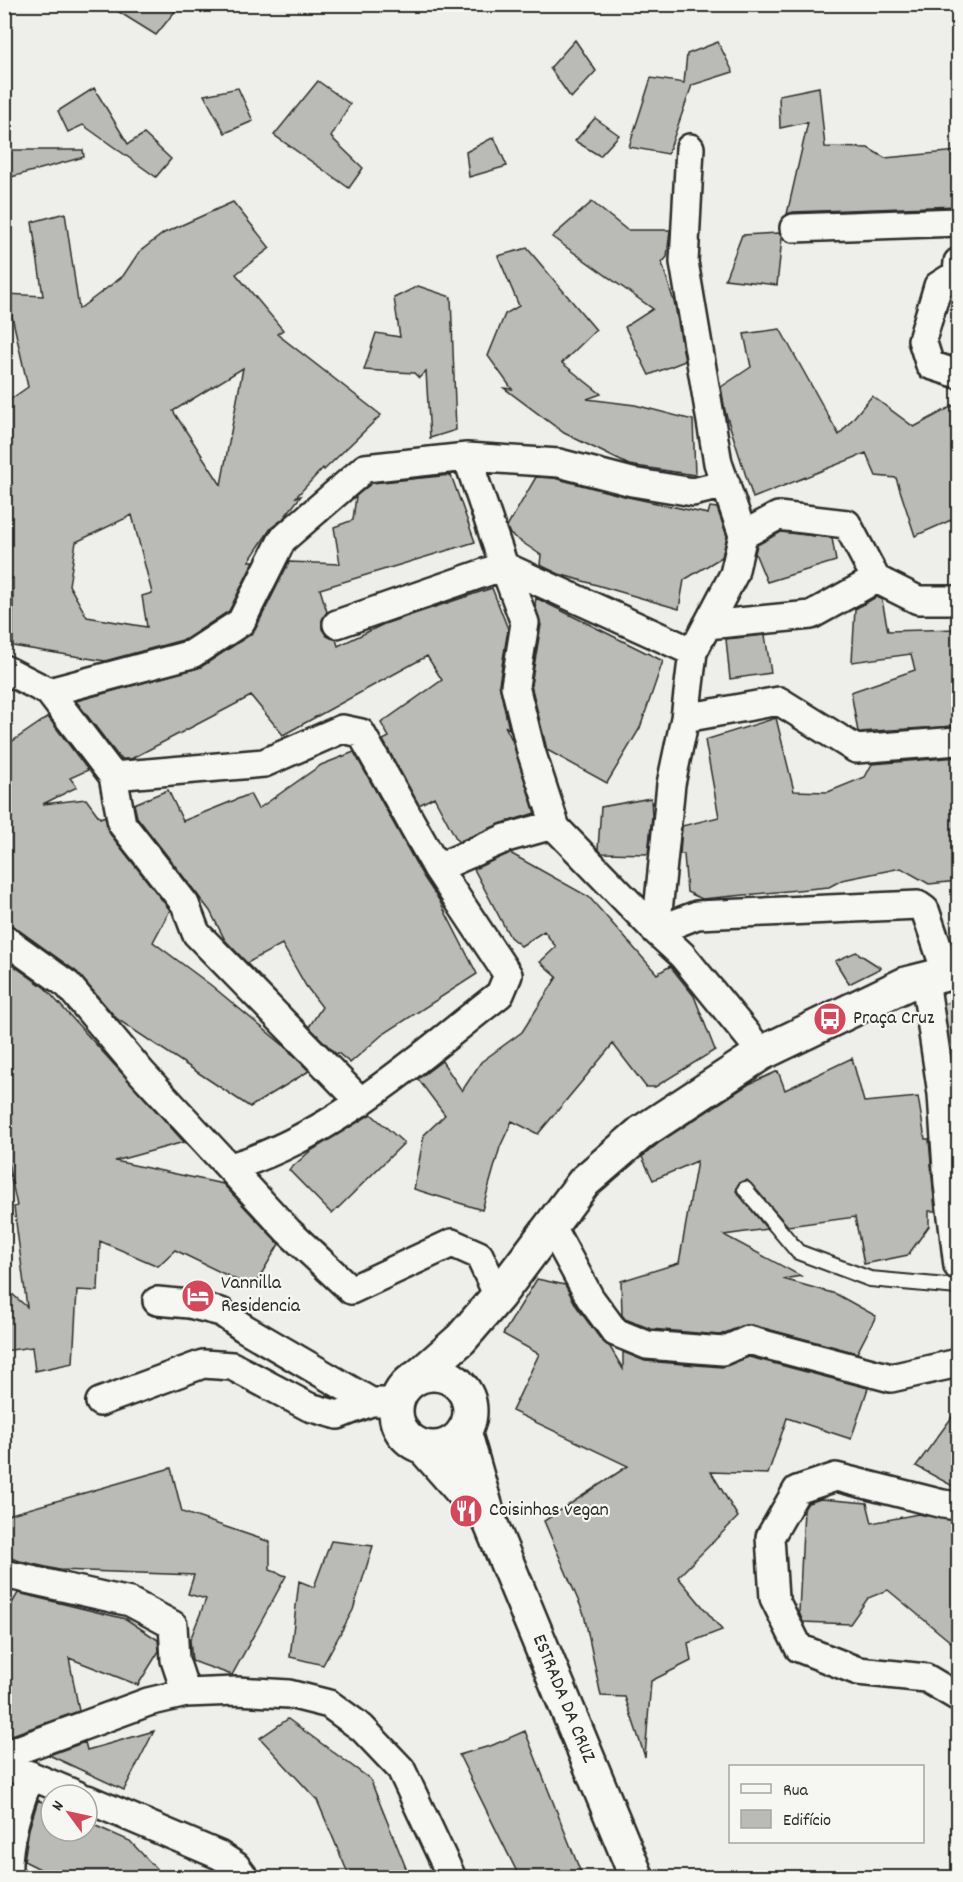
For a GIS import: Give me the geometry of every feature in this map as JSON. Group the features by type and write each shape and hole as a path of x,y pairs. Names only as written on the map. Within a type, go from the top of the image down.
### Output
{"street":[{"path":"657,931 671,784 685,718 693,652 734,574 743,535 718,462 684,262 690,148"},
{"path":"794,228 958,222"},
{"path":"958,262 957,274 938,286 921,340 930,365 958,374"},
{"path":"49,692 192,654 241,622 282,540 365,468 467,457 559,463 632,482 693,492 726,484"},
{"path":"467,457 525,622 515,686 531,751 556,828 682,955 762,1053"},
{"path":"743,535 778,516 847,524 876,579 918,600 958,600"},
{"path":"337,624 504,566 693,652"},
{"path":"708,625 811,615 876,579"},
{"path":"4,669 49,692 113,776 122,824 185,904 196,933 362,1102"},
{"path":"685,718 779,701 856,749 958,741"},
{"path":"113,776 264,763 342,729 361,733 437,868 508,975 500,994 362,1102 296,1142 231,1167"},
{"path":"437,868 506,838 549,826 556,828"},
{"path":"657,931 698,915 918,905 925,910 944,975 942,1094 952,1135 949,1196 958,1266"},
{"path":"4,939 68,985 141,1072 288,1231 351,1290 452,1243 479,1255 505,1288"},
{"path":"100,1402 203,1364 232,1366 309,1407 338,1415 384,1402 401,1391 461,1339 505,1288 550,1224 584,1182 642,1132 762,1053 906,984 944,975"},
{"path":"550,1224 590,1298 615,1332 647,1345 723,1351 748,1340 891,1378 958,1363"},
{"path":"461,1387 505,1288"},
{"path":"157,1301 189,1304 221,1312 244,1328 384,1402 404,1434 412,1442 423,1447 435,1448 446,1445 464,1431 470,1408 467,1397 461,1387 442,1375 419,1376"},
{"name":"ESTRADA DA CRUZ","path":"464,1431 490,1522 637,1878"},
{"name":"ESTRADA DA CRUZ","path":"423,1447 490,1522"},
{"path":"958,1506 836,1477 797,1490 770,1538 774,1599 799,1648 858,1671 926,1678 958,1697"},
{"path":"4,1574 130,1602 173,1625 175,1660 186,1693"},
{"path":"4,1755 148,1702 186,1693 236,1691 289,1694 329,1704 362,1728 401,1769 452,1878"},
{"path":"4,1764 49,1783"},
{"path":"8,1878 7,1862 15,1817 30,1775"},
{"path":"99,1804 219,1855 235,1874"}],"lane":[{"path":"745,1189 798,1252 870,1279 958,1287"}],"shaded area":[{"path":"958,1000 958,1126 954,1127 939,1005"}],"building":[{"path":"106,4 181,4 156,35"},
{"path":"575,40 596,71 571,98 550,68"},
{"path":"718,42 733,72 692,85 668,154 629,147 651,78 684,83 687,54"},
{"path":"318,81 350,104 331,137 363,168 349,188 274,135"},
{"path":"819,87 825,147 868,148 885,158 958,151 958,206 787,214 808,122 780,128 779,95"},
{"path":"94,88 128,144 144,134 171,159 156,177 83,125 68,132 58,111"},
{"path":"238,88 253,121 225,133 204,95"},
{"path":"595,118 619,135 600,156 575,141"},
{"path":"494,137 507,166 469,177 466,152"},
{"path":"4,150 83,150 84,157 4,179"},
{"path":"233,202 270,248 236,274 283,330 277,334 381,415 324,470 323,468 296,497 301,496 283,519 271,528 249,561 254,561 229,611 186,639 105,661 13,646 13,578 4,580 4,404 28,387 7,294 43,296 32,222 65,213 79,309 123,276 139,252 164,233","holes":["243,368 221,485 173,411","132,515 152,593 142,596 147,627 87,617 69,585 76,542"]},
{"path":"592,202 627,230 670,230 667,257 662,263 675,305 685,361 649,375 625,327 653,309 552,237"},
{"path":"779,233 782,238 777,285 725,279 742,235"},
{"path":"527,248 596,330 562,363 601,394 587,399 635,405 693,420 695,475 629,465 564,433 504,388 512,389 488,356 505,314 519,306 498,256"},
{"path":"418,286 451,297 456,430 430,438 426,371 419,378 414,373 364,370 376,333 400,337 394,298"},
{"path":"780,329 839,435 872,396 914,427 958,403 958,517 915,536 896,478 876,476 866,453 753,498 725,411 721,387 751,367 744,334"},
{"path":"451,475 475,542 320,589 327,612 322,620 322,629 327,636 336,639 338,646 384,624 492,588 508,629 499,684 509,729 505,726 512,740 535,813 500,824 458,842 434,797 419,805 383,740 389,737 381,723 442,680 427,656 283,735 251,696 131,759 122,759 118,756 76,701 201,667 255,630 289,562 340,564 334,527 353,520 356,496 372,483"},
{"path":"536,477 554,478 708,514 710,507 717,508 727,536 722,557 684,580 679,609 559,574 540,565 541,555 510,534 507,527"},
{"path":"781,532 832,538 836,561 767,582 755,553 757,545"},
{"path":"876,597 882,600 888,631 958,629 958,726 858,732 851,692 915,670 911,654 852,662 855,609"},
{"path":"536,598 663,661 640,728 607,783 547,750 531,685 541,625 535,605"},
{"path":"765,635 771,673 730,679 726,639"},
{"path":"48,717 88,770 70,778 77,787 43,804 86,799 100,818 105,816 110,834 170,910 153,942 212,986 283,1045 309,1071 250,1107 117,1019 77,972 13,926 4,923 4,747"},
{"path":"776,718 794,791 828,792 865,777 872,764 958,757 958,796 955,796 958,881 929,884 901,868 842,880 829,887 702,899 687,892 684,854 680,854 682,826 719,817 705,740"},
{"path":"354,752 423,876 439,900 477,974 382,1035 350,1063 338,1053 336,1054 309,1027 322,1007 306,986 282,944 247,963 225,940 210,911 137,817 134,804 168,790 183,821 250,794 258,809 321,765"},
{"path":"651,798 652,816 648,854 602,853 598,849 601,807"},
{"path":"510,853 589,897 657,974 670,966 694,996 715,1050 655,1087 646,1087 613,1044 538,1134 512,1121 500,1147 482,1210 414,1189 424,1135 445,1115 418,1079 442,1061 462,1091 481,1062 522,1032 557,977 540,962 556,947 544,931 521,946 510,937 474,869"},
{"path":"856,952 881,968 849,984 835,961"},
{"path":"4,959 45,988 184,1142 115,1161 223,1184 279,1244 253,1288 175,1250 158,1266 100,1241 98,1291 77,1290 73,1363 35,1371 32,1347 4,1351 4,1287 27,1307 14,1207 17,1206 4,1144"},
{"path":"852,1058 864,1102 918,1097 925,1139 929,1139 935,1211 929,1211 929,1226 908,1255 864,1264 855,1217 788,1226 747,1180 739,1183 736,1191 767,1229 724,1235 801,1276 783,1279 836,1294 876,1316 857,1353 752,1325 742,1326 720,1335 651,1329 625,1319 622,1315 621,1281 679,1263 697,1161 653,1180 642,1157 660,1142 749,1084 778,1071 785,1090"},
{"path":"371,1114 404,1143 332,1214 289,1170 309,1152"},
{"path":"537,1279 565,1285 577,1307 602,1341 610,1347 623,1369 623,1352 645,1361 722,1367 749,1357 868,1388 851,1439 787,1418 768,1474 711,1472 738,1517 678,1577 722,1630 688,1643 691,1661 651,1681 645,1757 625,1697 601,1696 584,1614 544,1521 628,1466 512,1411 539,1354 503,1334"},
{"path":"958,1409 958,1489 916,1466"},
{"path":"171,1468 182,1512 270,1542 270,1570 286,1576 232,1675 192,1661 190,1640 206,1599 188,1594 194,1575 59,1570 4,1556 4,1516"},
{"path":"821,1499 867,1503 872,1523 918,1514 958,1521 958,1648 888,1590 868,1598 850,1624 803,1622 799,1612 804,1509 808,1503"},
{"path":"331,1541 373,1546 353,1610 323,1665 290,1657 299,1581 314,1587"},
{"path":"18,1593 126,1619 158,1640 159,1651 138,1685 69,1658 79,1711 9,1736 4,1734 4,1617"},
{"path":"288,1719 370,1779 410,1878 350,1878 317,1800 260,1738"},
{"path":"154,1731 124,1790 49,1755 85,1742 87,1750"},
{"path":"525,1731 583,1878 520,1878 459,1755 493,1745"},
{"path":"38,1800 39,1843 99,1843 99,1827 130,1841 165,1878 58,1878 24,1861 29,1829"}],"place":[{"name":"Praça Cruz","path":"830,1019"},
{"name":"Vannilla Residencia","path":"198,1296"},
{"name":"Coisinhas vegan","path":"466,1511"}]}
